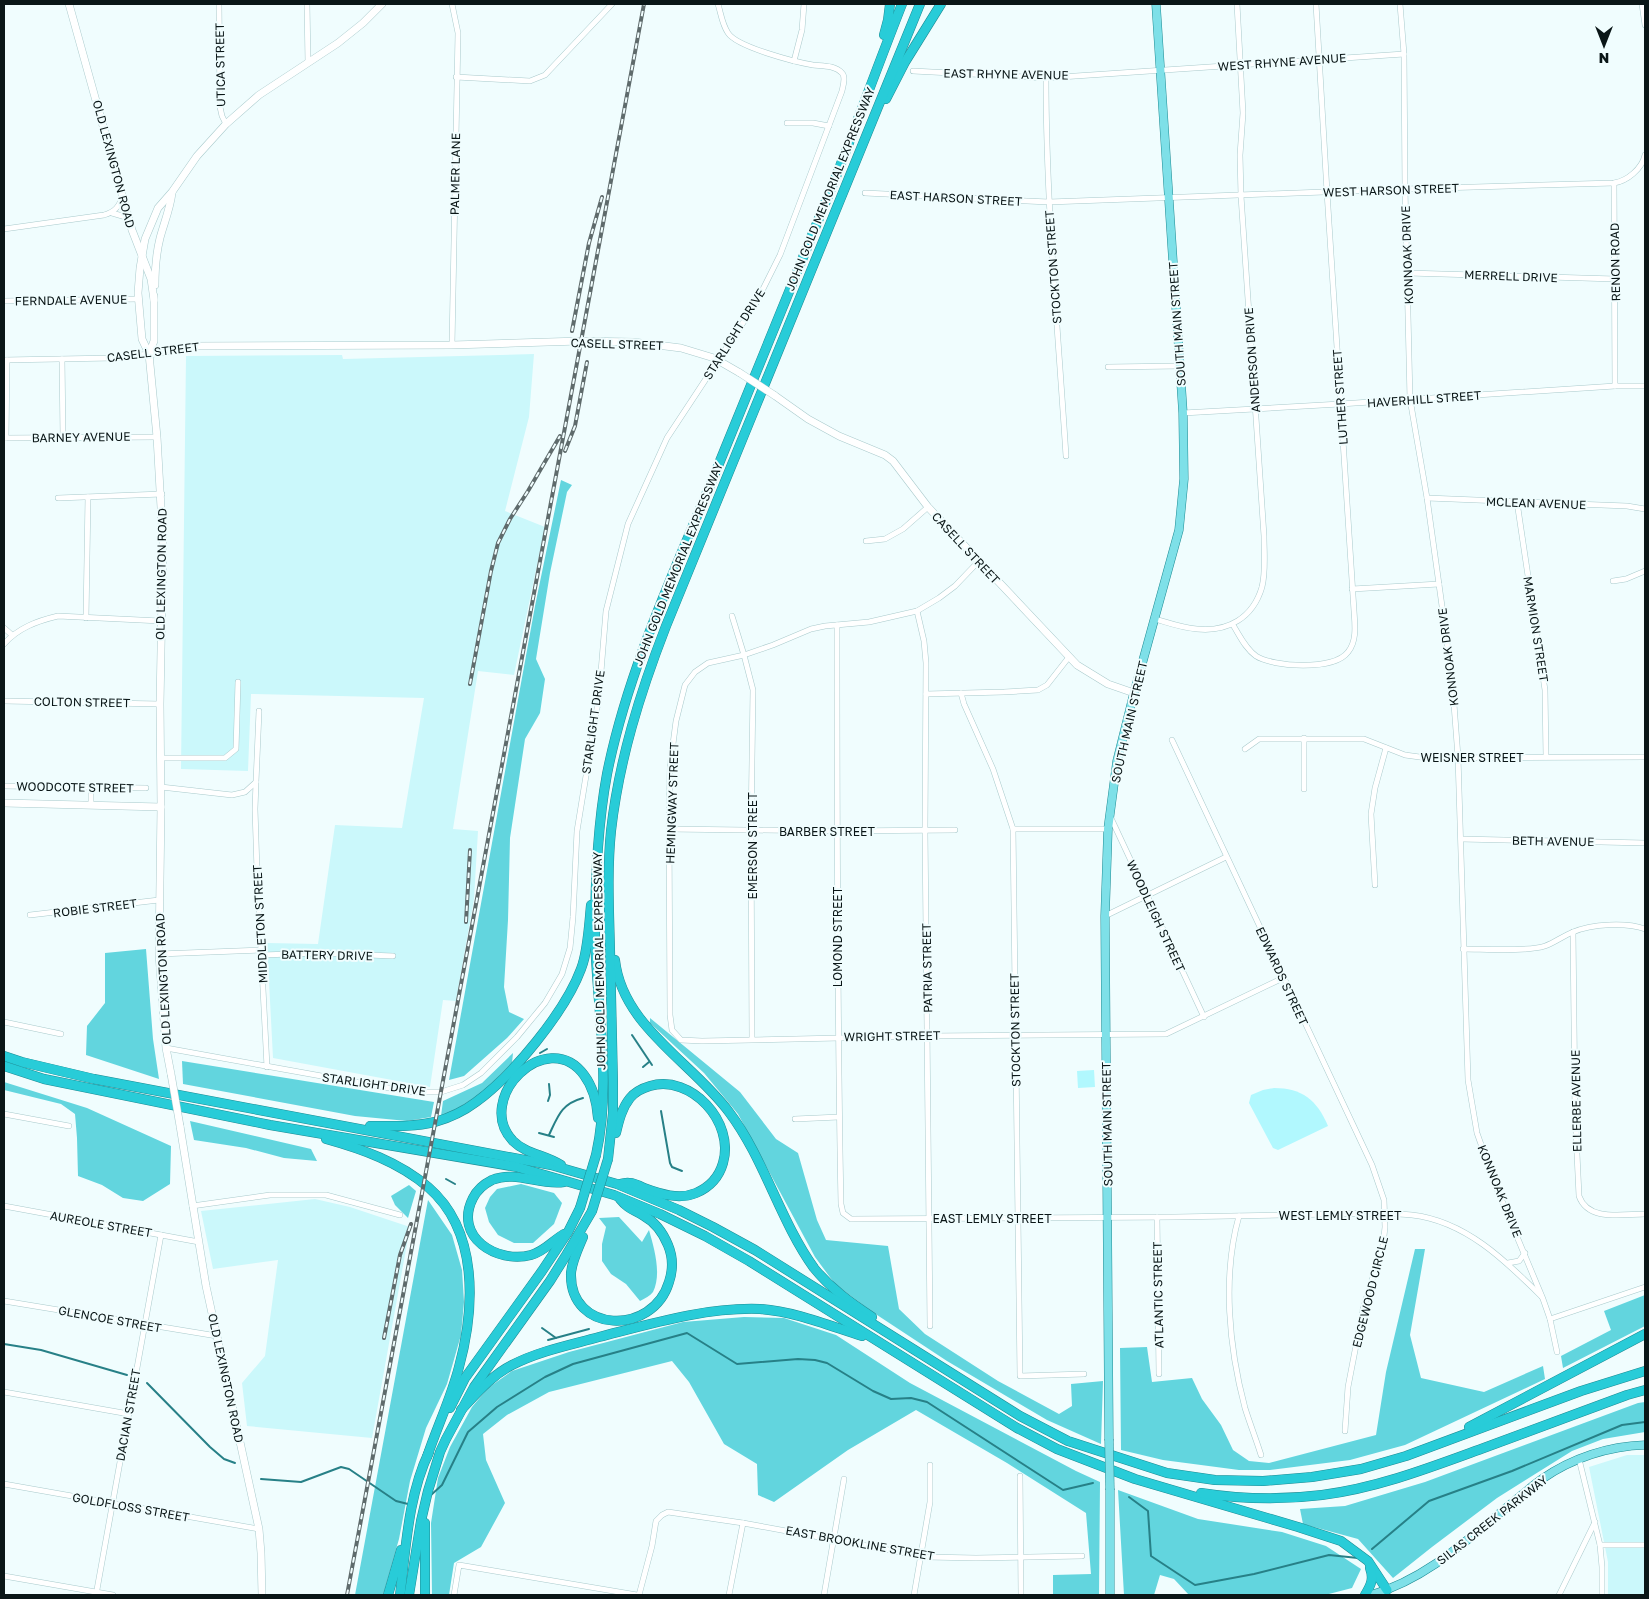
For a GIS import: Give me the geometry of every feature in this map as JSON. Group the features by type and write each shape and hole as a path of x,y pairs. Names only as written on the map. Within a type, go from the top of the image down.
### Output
{"highway":[{"path":"836,175 866,94 888,20 890,4"},
{"name":"JOHN GOLD MEMORIAL EXPRESSWAY","path":"400,1595 408,1528 422,1468 427,1456 465,1378 568,1232 580,1208 590,1180 599,1142 604,1090 596,937 598,843 607,774 628,690 836,175 902,4"},
{"name":"JOHN GOLD MEMORIAL EXPRESSWAY","path":"423,1520 428,1491 440,1452 474,1387 560,1265 592,1211 608,1159 611,1142 613,1082 608,874 611,830 618,780 630,730 646,678 920,4"},
{"path":"856,160 905,62 941,4"},
{"path":"340,1124 411,1126 436,1122 456,1114 475,1103 490,1091 512,1068 542,1034 568,998 582,968 588,934 598,843"},
{"path":"608,908 615,967 630,1003 651,1032 706,1084 729,1112 748,1143 799,1243 814,1268 828,1284 889,1329 915,1351"},
{"path":"4,1055 22,1062 94,1079 340,1124 567,1169 617,1184 679,1210 755,1250 1020,1416 1068,1441 1167,1473 1215,1480 1264,1481 1312,1477 1361,1469 1406,1456 1581,1391 1645,1371"},
{"path":"567,1169 552,1159 533,1153 518,1145 506,1130 502,1116 503,1101 509,1086 520,1072 532,1064 546,1059 565,1060 576,1067 585,1077 593,1092 598,1113 596,1134 599,1142"},
{"path":"4,1066 44,1079 270,1125 517,1167 618,1196 705,1236 749,1261 1017,1428 1057,1449 1135,1479 1341,1541 1368,1561 1387,1590"},
{"path":"611,1142 616,1133 622,1111 633,1095 645,1088 667,1084 688,1090 706,1105 722,1130 725,1144 724,1159 718,1174 711,1184 696,1193 672,1196 629,1182 617,1184"},
{"path":"270,1125 349,1146 388,1160 409,1172 428,1187 442,1201 452,1217 462,1240 467,1261 471,1287 469,1317 459,1369 427,1456"},
{"path":"566,1182 553,1184 513,1177 493,1180 485,1184 475,1194 470,1204 468,1215 471,1231 480,1244 506,1256 534,1254 568,1232"},
{"path":"592,1211 572,1264 572,1280 575,1295 589,1312 602,1319 618,1322 633,1320 652,1309 664,1294 672,1268 671,1254 668,1244 656,1226 645,1216 627,1207 618,1196"},
{"path":"462,1410 486,1383 512,1365 553,1349 670,1319 733,1310 781,1312 874,1340"},
{"path":"1437,1444 1645,1334"},
{"path":"1168,1488 1226,1496 1273,1498 1322,1495 1371,1486 1420,1471 1645,1390"},
{"path":"410,1595 423,1520"},
{"path":"423,1520 424,1595"},
{"path":"388,1595 408,1528"},
{"path":"1366,1595 1371,1585 1372,1576 1368,1561"}],"main road":[{"name":"OLD LEXINGTON ROAD","path":"69,4 122,194 142,258 138,299 142,339 149,354 162,494 159,954 166,1048 192,1206 217,1336 259,1530 262,1595"},
{"path":"154,300 151,279 142,258 146,239 158,208 172,192 197,156 226,124 259,95 338,43 382,4"},
{"name":"SOUTH MAIN STREET","path":"1110,1595 1105,916 1108,829 1117,761 1179,530 1184,479 1183,413 1156,4"},
{"path":"154,300 157,253 170,210 172,192"},
{"name":"OLD LEXINGTON ROAD","path":"149,354 154,341 154,300"},
{"name":"CASELL STREET","path":"149,354 192,346 452,345 580,341 633,342 681,348 714,358 774,395 808,419 840,436 885,455 893,461 928,507 1077,665 1108,684 1134,692"},
{"path":"4,803 161,807"},
{"name":"SILAS CREEK PARKWAY","path":"1371,1595 1409,1581 1444,1559 1542,1478 1579,1459 1612,1449 1645,1445"}],"street":[{"name":"UTICA STREET","path":"219,4 220,107 226,124"},
{"path":"307,4 308,64"},
{"name":"PALMER LANE","path":"452,4 458,33 452,345"},
{"path":"456,77 530,81 545,75 612,4"},
{"path":"718,4 723,24 729,35 740,42 794,62 802,30 804,4"},
{"name":"ANDERSON DRIVE","path":"1233,625 1251,609 1264,578 1264,536 1241,196 1240,154 1242,113 1237,4"},
{"name":"LUTHER STREET","path":"1233,625 1249,650 1268,662 1322,664 1336,661 1348,653 1353,642 1355,626 1326,192 1316,4"},
{"name":"KONNOAK DRIVE","path":"1400,4 1404,54 1410,399 1427,498 1452,678 1458,757 1468,1080 1477,1133 1495,1184 1543,1299 1550,1319 1557,1352"},
{"path":"1642,4 1645,25"},
{"name":"WEST RHYNE AVENUE","path":"1159,70 1404,54"},
{"name":"STARLIGHT DRIVE","path":"166,1048 413,1092 441,1092 463,1085 481,1073 517,1037 545,1003 562,974 570,948 574,917 577,831 599,696 606,611 622,540 666,438 755,306 780,255 842,91 844,77 842,72 831,67 794,62"},
{"name":"EAST RHYNE AVENUE","path":"913,71 1046,78 1159,70"},
{"name":"STOCKTON STREET","path":"1046,78 1049,202 1066,456"},
{"path":"787,123 813,123 830,126"},
{"path":"1614,184 1634,174 1644,160 1645,155"},
{"name":"WEST HARSON STREET","path":"1168,197 1614,184"},
{"name":"RENON ROAD","path":"1614,184 1615,386"},
{"name":"EAST HARSON STREET","path":"865,193 1049,202 1168,197"},
{"path":"112,213 121,201 122,194"},
{"path":"4,229 112,213 129,218"},
{"name":"MERRELL DRIVE","path":"1408,273 1615,279"},
{"name":"FERNDALE AVENUE","path":"4,301 138,299"},
{"name":"CASELL STREET","path":"5,360 113,358 149,354"},
{"path":"62,359 63,437"},
{"path":"5,360 5,438"},
{"path":"1108,367 1179,366"},
{"name":"HAVERHILL STREET","path":"1183,413 1615,386 1645,386"},
{"name":"BARNEY AVENUE","path":"5,438 157,436"},
{"path":"58,498 162,494"},
{"path":"86,618 88,497"},
{"name":"MCLEAN AVENUE","path":"1427,498 1627,506 1645,509"},
{"name":"MARMION STREET","path":"1517,502 1545,690 1546,757"},
{"path":"866,542 885,538 903,529 928,507"},
{"name":"HEMINGWAY STREET","path":"678,1038 672,1030 670,1014 670,767 676,721 685,684 695,672 708,663 744,655 818,627 869,622 917,611 955,586 978,562"},
{"path":"1613,581 1626,579 1645,571"},
{"path":"1352,589 1439,584"},
{"name":"PATRIA STREET","path":"917,611 924,641 926,662 925,831 930,1326"},
{"path":"4,644 12,635 28,626 58,616 161,621"},
{"name":"EMERSON STREET","path":"732,616 753,690 751,830 752,1039"},
{"path":"1155,619 1198,630 1233,625"},
{"name":"LOMOND STREET","path":"837,625 836,831 841,1204 843,1214 850,1219 876,1218"},
{"path":"4,628 12,635"},
{"path":"926,694 1038,690 1047,685 1069,657"},
{"path":"161,758 225,758 236,749 238,682"},
{"name":"STOCKTON STREET","path":"961,693 964,704 993,769 1013,829 1020,1376 1084,1374"},
{"name":"COLTON STREET","path":"4,701 160,704"},
{"path":"161,787 227,795 245,792 256,782 259,710"},
{"name":"WEISNER STREET","path":"1244,748 1259,738 1364,739 1405,756 1427,758 1645,757"},
{"path":"1304,738 1304,789"},
{"name":"EDWARDS STREET","path":"1172,740 1372,1165 1384,1200 1384,1213"},
{"path":"1375,886 1371,814 1375,788 1386,748"},
{"name":"MIDDLETON STREET","path":"256,782 267,1067"},
{"name":"WOODCOTE STREET","path":"4,786 146,788"},
{"path":"91,787 92,805"},
{"name":"WOODLEIGH STREET","path":"1109,814 1204,1017"},
{"name":"BARBER STREET","path":"669,829 955,830"},
{"path":"1013,829 1108,829"},
{"name":"BETH AVENUE","path":"1460,839 1645,843"},
{"path":"1105,916 1146,895 1203,870 1226,857"},
{"name":"ROBIE STREET","path":"30,915 159,900"},
{"path":"1463,949 1545,946 1573,932 1591,926 1638,927 1645,930"},
{"name":"ELLERBE AVENUE","path":"1573,932 1575,1112 1579,1196 1583,1205 1595,1213 1645,1214"},
{"name":"BATTERY DRIVE","path":"159,954 262,952 393,956"},
{"name":"WRIGHT STREET","path":"678,1038 681,1040 702,1041 838,1037 1166,1034 1283,978"},
{"path":"4,1022 61,1034"},
{"path":"4,1114 68,1126"},
{"path":"796,1119 839,1117"},
{"path":"192,1206 270,1196 326,1195 400,1214"},
{"name":"AUREOLE STREET","path":"4,1206 199,1242"},
{"name":"WEST LEMLY STREET","path":"1108,1217 1384,1213 1413,1215 1457,1229 1484,1244 1508,1263 1543,1299"},
{"name":"EDGEWOOD CIRCLE","path":"1345,1431 1348,1387 1363,1309 1383,1245 1384,1213"},
{"name":"ATLANTIC STREET","path":"1157,1216 1159,1374"},
{"path":"1239,1216 1234,1233 1228,1301 1237,1373 1245,1408 1261,1455"},
{"name":"EAST LEMLY STREET","path":"876,1218 1108,1217"},
{"name":"DACIAN STREET","path":"96,1594 161,1234"},
{"path":"1508,1263 1519,1261 1525,1253"},
{"path":"1550,1319 1645,1287"},
{"name":"GLENCOE STREET","path":"4,1301 217,1336"},
{"path":"4,1392 129,1414"},
{"path":"1579,1459 1600,1545 1602,1595"},
{"path":"914,1595 930,1502 930,1465"},
{"path":"1020,1476 1021,1595"},
{"path":"824,1595 844,1479"},
{"name":"GOLDFLOSS STREET","path":"4,1484 259,1530"},
{"name":"EAST BROOKLINE STREET","path":"638,1595 652,1546 656,1521 668,1512 743,1523 927,1557 1082,1556"},
{"path":"1559,1595 1595,1522"},
{"path":"729,1595 743,1523"},
{"path":"1600,1545 1645,1545"},
{"path":"454,1595 459,1565 638,1595"},
{"path":"4,1576 96,1594 113,1595"}],"shaded area":[{"path":"534,354 529,417 505,511 545,527 514,675 478,671 453,829 478,831 474,899 456,1001 443,1000 430,1087 273,1058 267,943 318,944 335,825 402,828 424,698 251,694 248,771 181,769 186,356 342,355 343,359"},
{"path":"561,480 572,485 567,492 550,573 536,659 545,679 540,713 525,739 510,838 504,987 509,1012 524,1019 507,1038 464,1076 449,1080 535,606"},
{"path":"146,949 153,1039 159,1079 86,1055 87,1026 105,1003 105,953"},
{"path":"650,1018 740,1092 776,1139 798,1153 817,1220 826,1240 888,1246 899,1309 925,1334 998,1381 1059,1414 1072,1406 1071,1384 1103,1381 1101,1444 1047,1420 947,1361 871,1311 835,1284 815,1257 738,1114 704,1073 650,1023"},
{"path":"513,1053 512,1063 483,1092 457,1109 441,1116 443,1101 482,1083"},
{"path":"182,1061 434,1102 431,1117 407,1121 355,1116 183,1084"},
{"path":"1094,1070 1095,1087 1078,1088 1077,1071"},
{"path":"4,1082 87,1108 171,1146 170,1184 143,1201 123,1198 102,1185 78,1176 75,1114 61,1104 4,1090"},
{"path":"1274,1088 1293,1090 1307,1097 1319,1109 1328,1126 1278,1150 1273,1148 1249,1103 1251,1095"},
{"path":"190,1121 311,1149 317,1161 284,1158 246,1148 194,1140"},
{"path":"521,1184 554,1193 562,1203 554,1224 533,1243 514,1243 498,1235 489,1222 485,1208 490,1197 497,1189"},
{"path":"409,1185 416,1191 408,1218 395,1205 391,1196"},
{"path":"315,1199 350,1207 410,1227 372,1438 247,1426 242,1383 265,1356 278,1260 213,1269 201,1211"},
{"path":"428,1200 452,1235 462,1270 464,1302 461,1335 447,1384 426,1428 410,1481 399,1539 383,1595 355,1595"},
{"path":"619,1217 642,1242 649,1230 653,1245 657,1269 656,1285 652,1293 640,1301 626,1284 611,1274 602,1261 602,1244 606,1227 599,1218"},
{"path":"1415,1249 1425,1249 1410,1335 1421,1378 1484,1392 1543,1366 1545,1379 1405,1445 1350,1460 1270,1470 1239,1470 1163,1460 1121,1450 1120,1348 1147,1347 1152,1382 1192,1378 1202,1399 1221,1425 1233,1450 1249,1461 1269,1463 1376,1435 1386,1372"},
{"path":"1645,1295 1645,1326 1563,1368 1561,1356 1611,1330 1604,1311"},
{"path":"744,1317 784,1318 836,1335 910,1383 1100,1482 1099,1595 1053,1595 1053,1575 1091,1574 1086,1513 1007,1463 916,1410 848,1450 774,1502 758,1495 757,1464 724,1444 689,1382 672,1361 549,1392 507,1415 483,1434 486,1460 505,1503 481,1547 454,1563 449,1595 432,1595 431,1523 438,1478 450,1447 472,1407 488,1388 512,1371 569,1352 683,1322"},
{"path":"1645,1402 1645,1432 1603,1439 1572,1451 1497,1498 1393,1578 1358,1539 1303,1524 1300,1509 1345,1506 1425,1482"},
{"path":"1627,1455 1645,1455 1645,1595 1608,1595 1608,1562 1589,1467"},
{"path":"1118,1490 1198,1519 1282,1532 1326,1546 1361,1569 1352,1588 1325,1595 1189,1595 1174,1579 1160,1575 1154,1595 1124,1595"}],"waterway":[{"path":"632,1035 652,1065"},
{"path":"540,1053 547,1049"},
{"path":"643,1067 649,1062"},
{"path":"548,1101 550,1095 549,1084"},
{"path":"549,1135 565,1107 583,1098"},
{"path":"661,1111 670,1163 672,1167 682,1171"},
{"path":"539,1133 554,1137"},
{"path":"446,1179 455,1184"},
{"path":"542,1328 556,1338"},
{"path":"548,1340 589,1329"},
{"path":"431,1495 442,1485 468,1432 497,1407 545,1377 573,1364 687,1333 737,1364 798,1359 827,1363 873,1391 891,1399 911,1398 927,1402 1063,1490 1093,1483"},
{"path":"4,1344 41,1350 127,1375"},
{"path":"147,1383 210,1447 224,1459 235,1463"},
{"path":"1372,1549 1429,1501 1512,1471 1622,1425 1645,1422"},
{"path":"261,1479 301,1482 341,1467 349,1469 396,1501 408,1504"},
{"path":"1129,1497 1148,1511 1151,1556 1195,1585 1254,1574 1329,1555 1358,1558"}],"railway":[{"path":"347,1595 644,4"},
{"path":"572,331 589,243 602,197"},
{"path":"565,451 575,426 587,362"},
{"path":"470,684 498,543 510,519 560,436"},
{"path":"466,922 470,850"},
{"path":"384,1338 400,1255 411,1224"}]}
